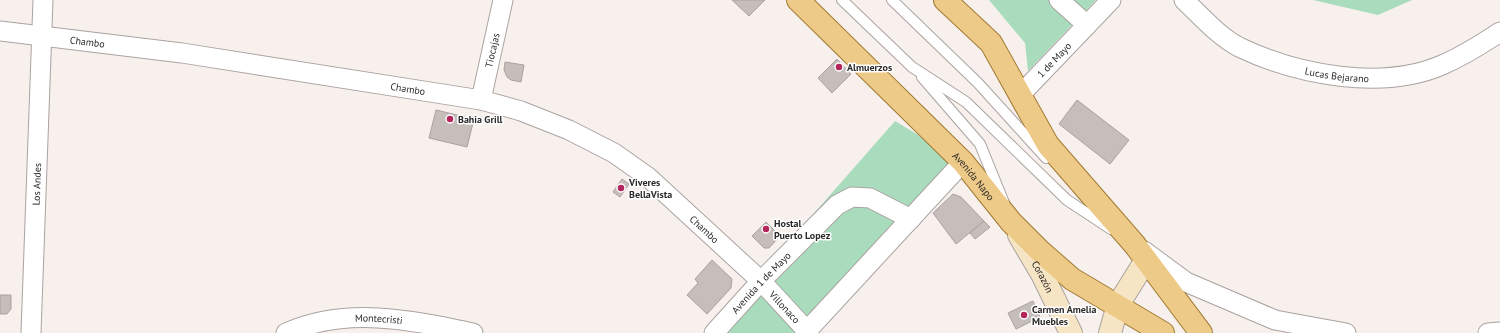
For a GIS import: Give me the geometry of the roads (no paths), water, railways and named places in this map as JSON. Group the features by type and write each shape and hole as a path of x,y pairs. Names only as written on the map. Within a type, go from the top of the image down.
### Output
{"main road":[{"name":"Avenida Napo","path":"798,0 963,162 1011,222 1072,279 1118,305 1162,333"},
{"path":"945,0 990,43 1048,145 1140,252 1201,333"},
{"name":"Corazón","path":"1011,222 1042,274 1071,333"},
{"path":"1110,333 1118,305 1140,252"}],"street":[{"name":"Los Andes","path":"31,333 43,0"},
{"name":"Tiocajas","path":"481,100 503,0"},
{"path":"1059,0 1087,25"},
{"name":"1 de Mayo","path":"1020,95 1111,0"},
{"name":"Lucas Bejarano","path":"1184,0 1218,32 1239,46 1296,69 1338,77 1373,78 1407,75 1441,66 1476,48 1500,32"},
{"name":"Chambo","path":"0,31 182,53 481,100 521,110 569,130 614,153 648,177 760,281"},
{"path":"807,332 963,162"},
{"name":"Avenida 1 de Mayo","path":"714,333 760,281 837,205 852,197 870,198 911,218"},
{"path":"1140,252 1186,282 1275,320 1346,333"},
{"name":"Villonaco","path":"760,281 807,332"},
{"name":"Montecristi","path":"286,333 328,320 366,316 410,320 473,333"},
{"path":"1488,333 1500,332"}],"lane":[{"path":"842,0 912,67 980,144 996,179 1011,222"},
{"path":"892,0 978,83 1075,190 1140,252"},
{"path":"912,67 966,102 1067,200 1140,252"}],"place":[{"name":"Almuerzos","path":"839,67"},
{"name":"Bahia Grill","path":"450,119"},
{"name":"Viveres BellaVista","path":"621,188"},
{"name":"Hostal Puerto Lopez","path":"766,229"},
{"name":"Carmen Amelia Muebles","path":"1024,315"}]}
